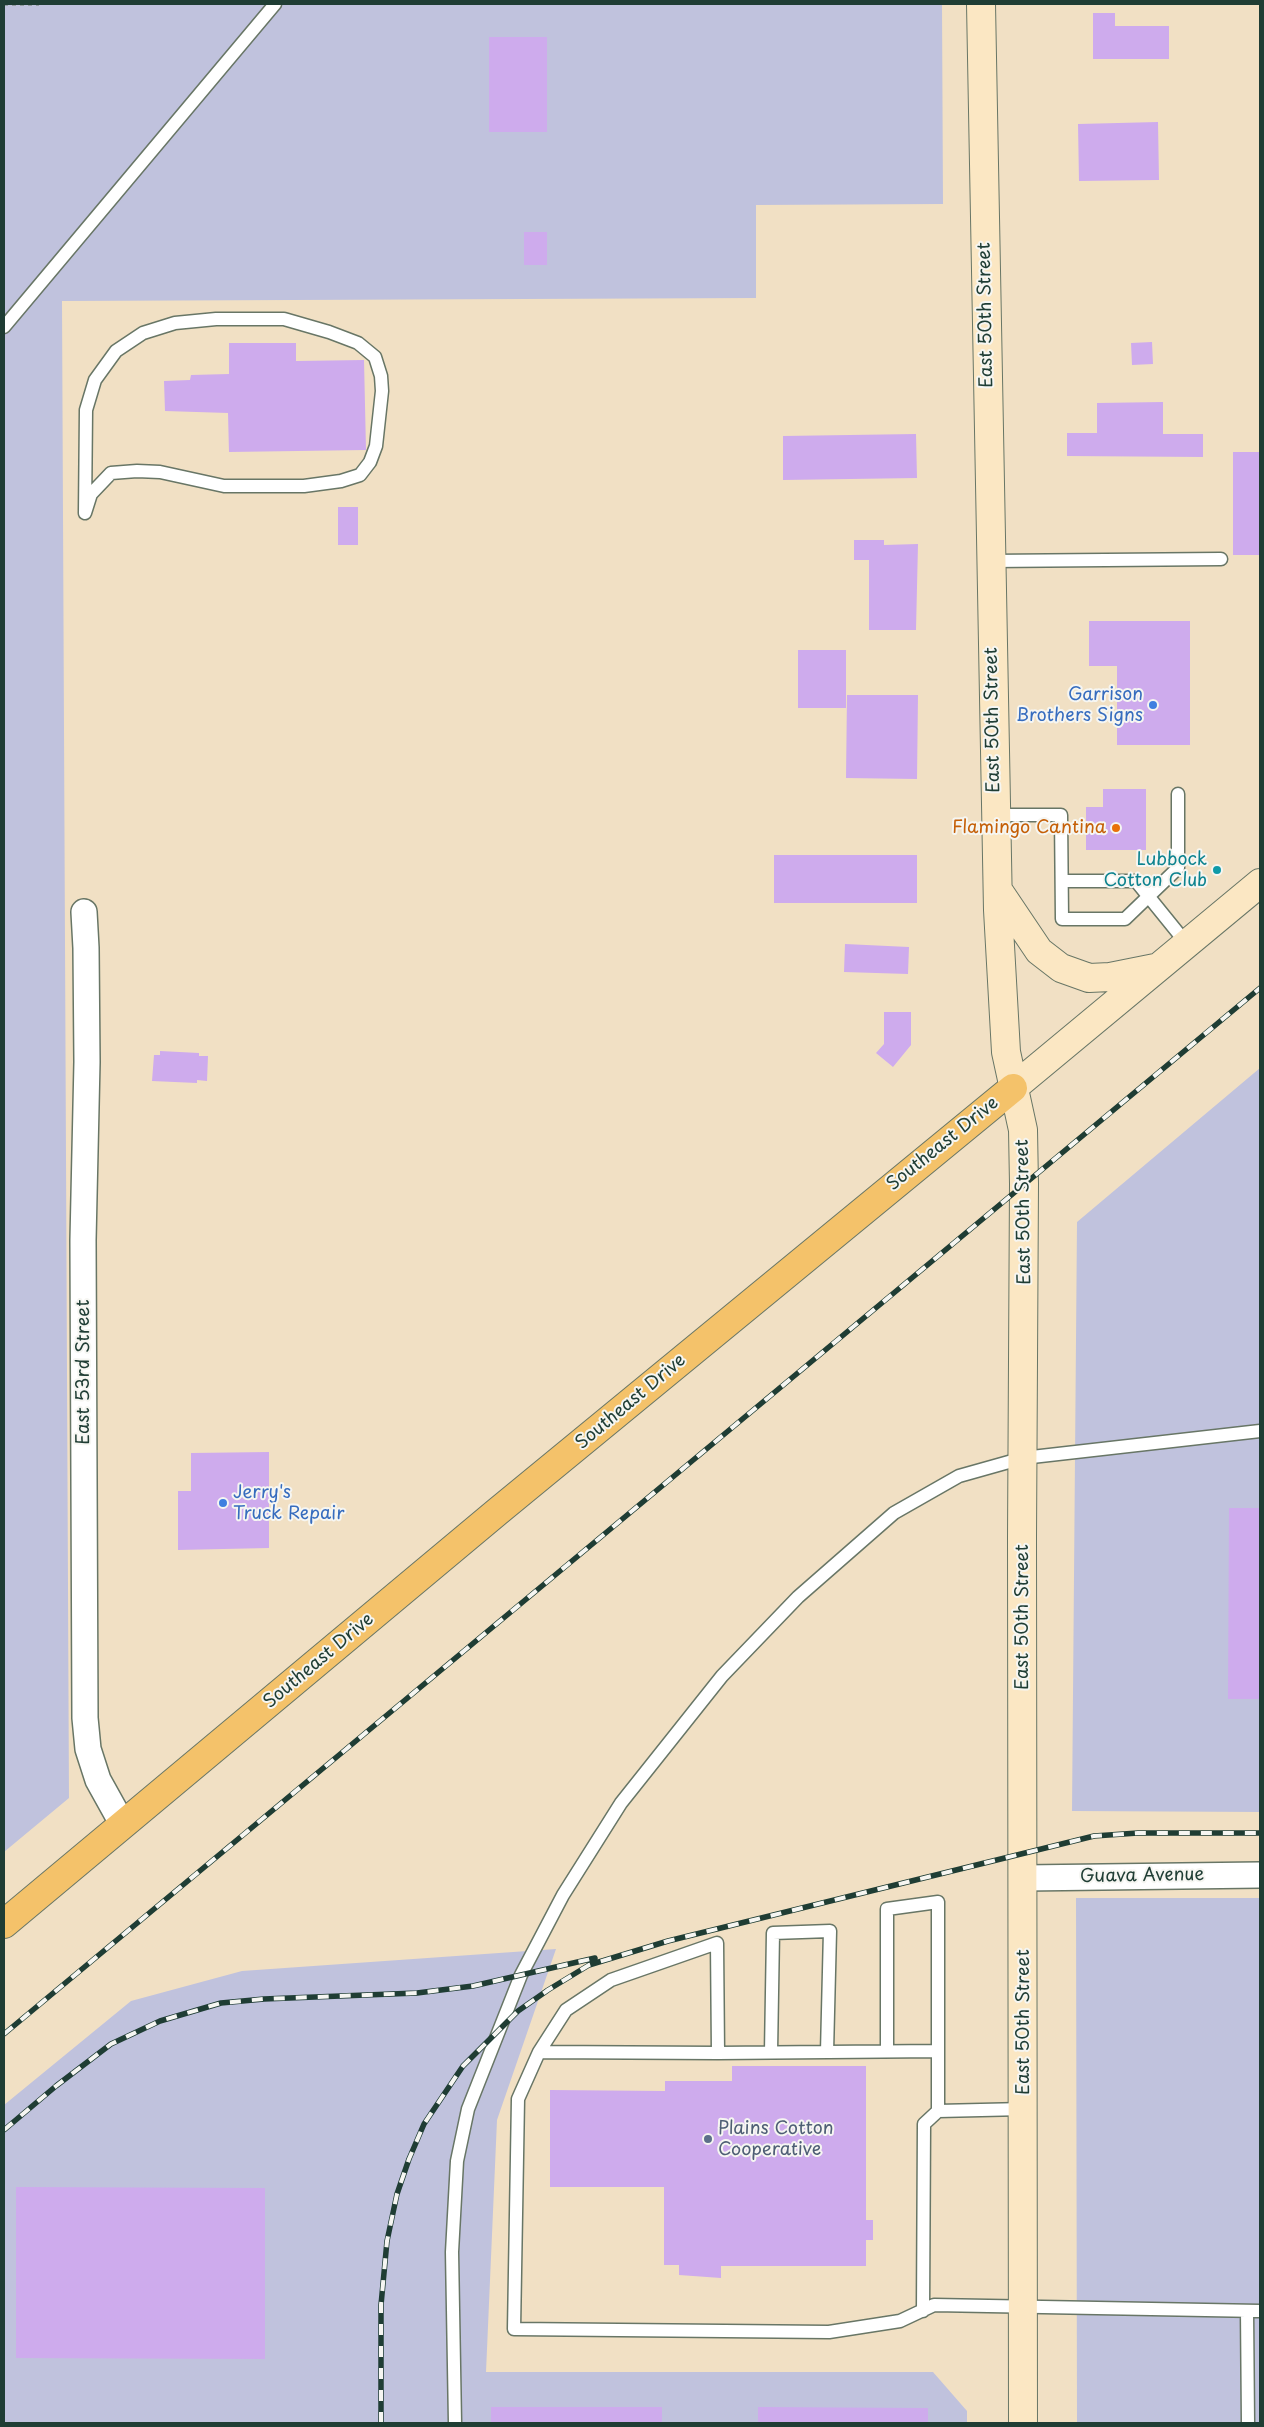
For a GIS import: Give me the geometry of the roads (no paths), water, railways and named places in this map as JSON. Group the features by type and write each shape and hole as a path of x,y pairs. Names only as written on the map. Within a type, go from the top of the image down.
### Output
{"main road":[{"name":"East 50th Street","path":"981,4 990,561 998,890 1006,1052 1024,1130 1026,1277 1024,1458 1023,2423"},
{"name":"Southeast Drive","path":"4,1924 505,1506 1260,883"},
{"path":"998,890 1039,951 1061,968 1089,978 1110,977 1159,968"}],"street":[{"name":"East 53rd Street","path":"84,912 87,1062 84,1240 84,1718 88,1749 98,1780 123,1825"},
{"name":"Guava Avenue","path":"1024,1878 1260,1875"}],"lane":[{"path":"4,327 275,4"},
{"path":"216,320 284,320 329,332 358,344 375,357 381,376 381,418 376,446 370,462 360,475 340,481 304,486 264,487 224,486 160,472 111,473 91,494 84,513 86,410 95,380 116,351 143,333 175,323 216,320"},
{"path":"990,561 1221,559"},
{"path":"996,815 1061,815 1062,919 1125,919 1178,868 1178,794"},
{"path":"1062,882 1136,882 1187,944"},
{"path":"455,2423 452,2252 459,2152 468,2109 521,1975 563,1895 627,1796 722,1676 798,1597 894,1513 959,1476 1024,1458 1260,1431"},
{"path":"887,2051 887,1909 938,1902 938,2111"},
{"path":"771,2052 773,1933 830,1931 827,2052"},
{"path":"718,2053 717,1943 611,1980 566,2010 539,2052 518,2099 514,2329 829,2332 900,2321 934,2305 1260,2311"},
{"path":"539,2052 938,2051"},
{"path":"923,2311 924,2124 938,2111 1024,2109"},
{"path":"1247,2311 1248,2423"}],"railway":[{"path":"4,2034 1260,988"},
{"path":"381,2423 381,2305 387,2241 397,2194 409,2159 424,2124 463,2066 518,2011 548,1990 589,1965 668,1941 1094,1836 1138,1833 1260,1833"},
{"path":"4,2130 56,2086 111,2044 160,2021 221,2003 264,1999 417,1993 473,1986 595,1958"}],"place":[{"name":"Garrison Brothers Signs","path":"1153,705"},
{"name":"Flamingo Cantina","path":"1116,828"},
{"name":"Lubbock Cotton Club","path":"1217,870"},
{"name":"Jerry's Truck Repair","path":"223,1503"},
{"name":"Plains Cotton Cooperative","path":"708,2139"}]}
